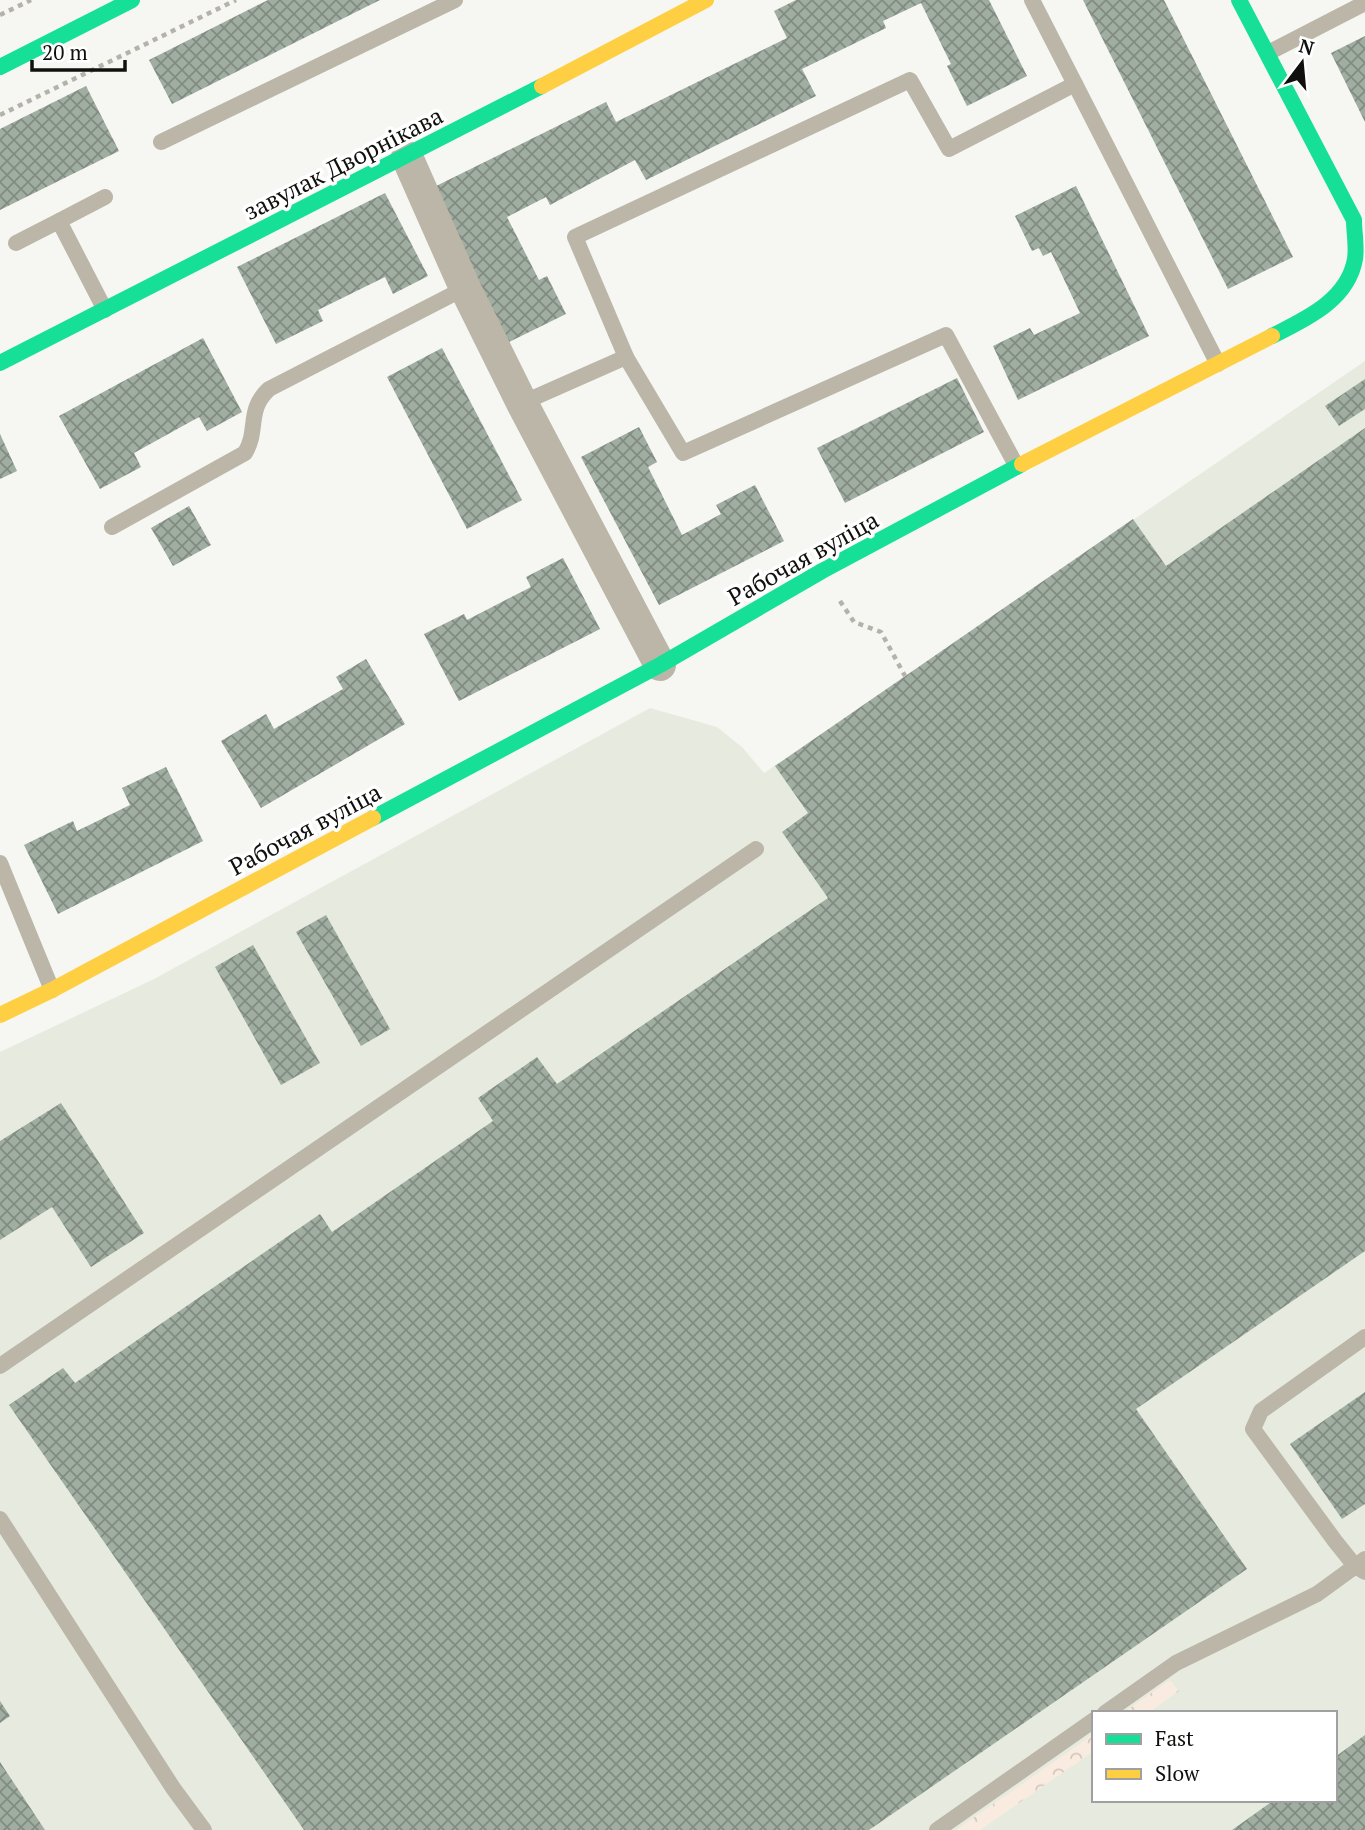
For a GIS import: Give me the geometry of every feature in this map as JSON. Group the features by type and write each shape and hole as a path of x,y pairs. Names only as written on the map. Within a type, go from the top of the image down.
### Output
{"street":[{"path":"0,67 132,0"},
{"name":"завулак Дворнікава","path":"0,363 407,157 706,0"},
{"name":"Рабочая вуліца","path":"0,1015 52,990 660,664 822,571 1324,307 1345,288 1355,259 1354,220 1239,0"},
{"path":"407,157 465,288 522,403 660,664"}],"lane":[{"path":"161,142 455,0"},
{"path":"1032,0 1218,364"},
{"path":"1268,53 1365,3"},
{"path":"1017,467 946,335 683,453 626,357 575,237 910,80 949,149 1074,85"},
{"path":"16,243 105,198"},
{"path":"59,221 105,310"},
{"path":"112,527 245,453 252,434 252,417 257,403 268,389 465,288"},
{"path":"522,403 626,357"},
{"path":"0,1366 756,849"},
{"path":"0,863 52,990"},
{"path":"1108,1711 1175,1663 1317,1594 1362,1566 1253,1429 1261,1411 1365,1337"},
{"path":"0,1519 173,1788 204,1830"},
{"path":"937,1830 1092,1721"}],"path":[{"path":"0,15 31,0"},
{"path":"0,115 236,0"},
{"path":"822,571 853,622 881,632 905,676"}],"shaded area":[{"path":"1365,361 1365,1830 0,1830 0,1052 154,979 650,708 717,727 743,748 764,773"}],"green space":[{"path":"1170,1680 1179,1691 1151,1711 1126,1711"},
{"path":"1092,1735 1092,1752 980,1830 956,1830"}],"building":[{"path":"268,0 380,0 172,104 149,60"},
{"path":"796,0 989,0 1027,76 967,106 947,66 951,64 921,3 883,21 886,28 802,69 816,96 646,180 635,160 550,205 546,197 507,217 539,280 547,276 566,314 507,343 430,189 606,102 616,122 787,38 774,11"},
{"path":"1083,0 1164,0 1293,257 1228,289"},
{"path":"1365,36 1365,122 1331,53"},
{"path":"86,86 119,151 0,210 0,129"},
{"path":"1076,186 1149,336 1018,400 993,346 1030,328 1034,335 1080,313 1051,252 1043,256 1039,248 1032,251 1015,216"},
{"path":"385,193 428,276 393,294 385,277 318,310 323,321 276,344 237,267"},
{"path":"203,338 242,412 207,431 199,417 134,453 141,467 100,489 59,416"},
{"path":"442,348 522,500 467,529 387,377"},
{"path":"957,378 984,432 845,503 817,448"},
{"path":"1365,379 1365,409 1339,426 1325,406"},
{"path":"639,427 657,462 648,467 682,535 721,514 716,505 755,485 784,541 659,605 581,457"},
{"path":"1365,428 1365,1251 1136,1409 1247,1569 869,1830 304,1830 9,1405 63,1368 75,1383 320,1214 332,1232 493,1121 478,1098 537,1057 557,1084 828,898 782,832 808,813 775,766 1133,519 1166,566"},
{"path":"0,434 17,471 0,479"},
{"path":"189,506 211,545 173,566 151,528"},
{"path":"563,558 600,629 459,701 424,634 464,614 467,620 531,587 526,577"},
{"path":"366,659 405,724 261,808 221,741 266,714 274,729 343,689 336,677"},
{"path":"166,767 203,841 58,914 24,845 73,821 77,831 130,805 122,788"},
{"path":"326,915 390,1029 361,1046 296,932"},
{"path":"253,945 320,1063 281,1085 215,967"},
{"path":"61,1103 144,1233 91,1267 52,1207 0,1240 0,1141"},
{"path":"1365,1392 1365,1504 1342,1519 1290,1444"},
{"path":"0,1701 10,1716 0,1723"},
{"path":"1365,1735 1365,1830 1232,1830 1271,1802 1337,1802 1337,1756"},
{"path":"0,1762 45,1830 0,1830"}],"traffic: fast":[{"path":"0,67 132,0"},
{"path":"1239,0 1354,220 1355,259 1344,286 1324,306 1272,336"},
{"path":"0,363 542,86"},
{"path":"373,818 660,665 822,571 1022,464"}],"traffic: slow":[{"path":"542,86 706,0"},
{"path":"1022,464 1272,336"},
{"path":"0,1015 52,990 373,818"}]}
